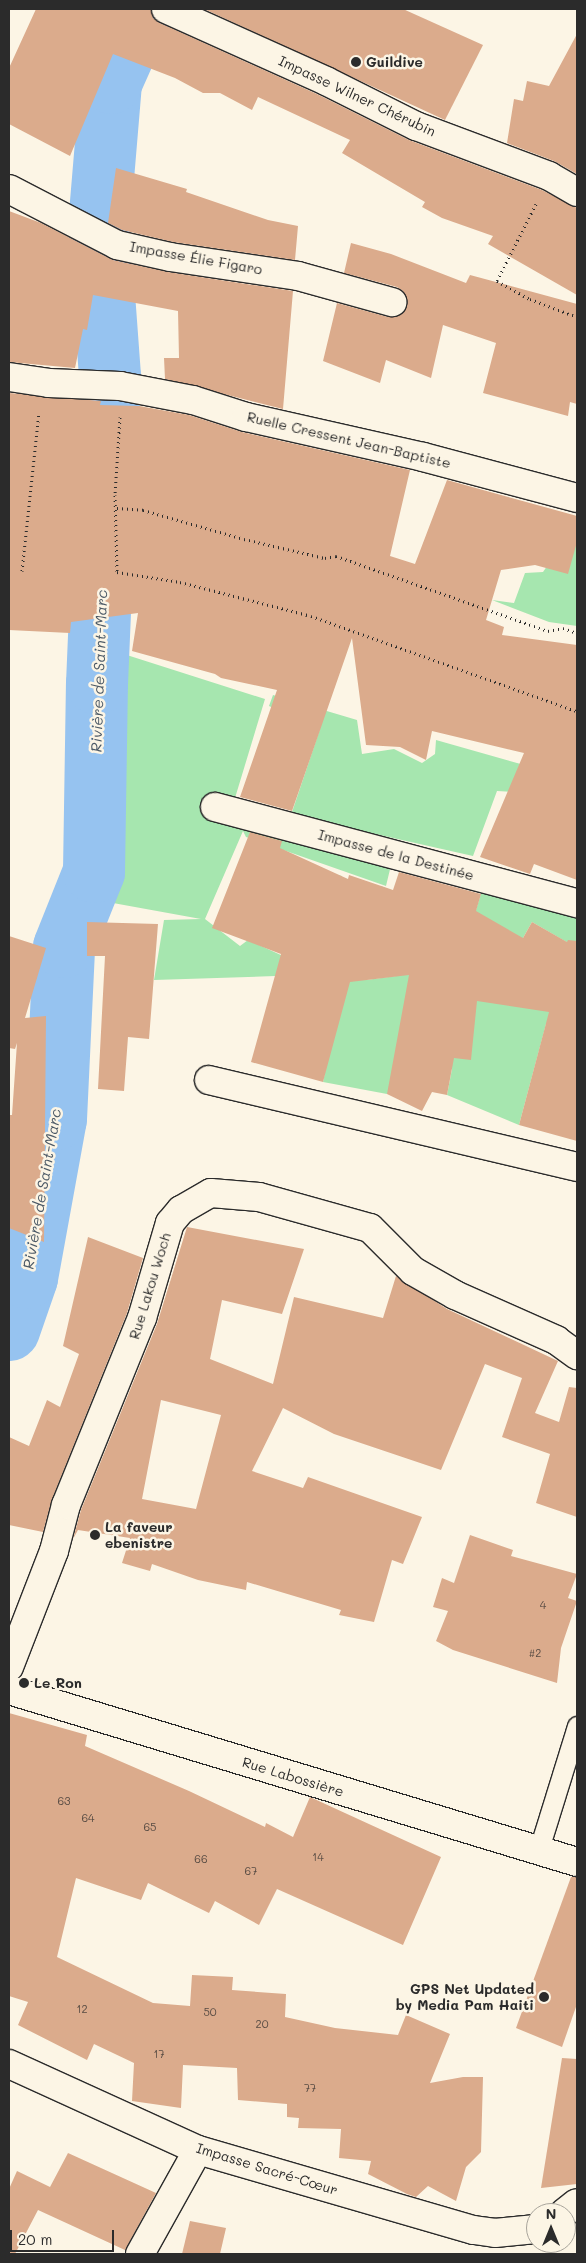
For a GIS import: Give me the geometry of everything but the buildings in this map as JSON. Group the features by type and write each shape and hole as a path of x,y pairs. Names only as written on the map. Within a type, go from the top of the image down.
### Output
{"street":[{"name":"Impasse Wilner Chérubin","path":"166,9 326,80 416,126 549,176 577,192"},
{"name":"Impasse Élie Figaro","path":"9,189 117,245 170,257 298,276 392,302"},
{"name":"Ruelle Cressent Jean-Baptiste","path":"9,377 44,383 114,386 193,400 246,417 406,453 577,498"},
{"name":"Impasse de la Destinée","path":"215,807 577,903"},
{"path":"209,1080 577,1167"},
{"name":"Rue Lakou Woch","path":"9,1667 54,1551 66,1505 142,1318 170,1223 181,1210 211,1193 259,1197 370,1228 413,1271 455,1295 556,1340 577,1355"},
{"name":"Rue Labossière","path":"9,1690 538,1852 577,1862"},
{"name":"Impasse Sacré-Cœur","path":"9,2064 198,2150 474,2230 504,2233 526,2230"},
{"path":"140,2254 198,2150"}],"lane":[{"path":"538,1852 577,1726"}],"path":[{"path":"549,176 497,281 530,299 577,317"},
{"path":"22,571 28,494 44,383"},
{"path":"114,386 117,463 117,572 180,582 311,616 577,711"},
{"path":"117,508 143,510 244,539 325,558 336,556 548,630 563,628 577,633"}],"green space":[{"path":"577,522 577,626 549,622 492,600 514,603 525,573 543,572"},
{"path":"108,649 265,699 235,798 211,798 392,861 386,886 246,837 243,831 205,919 240,946 248,940 283,956 320,871 342,876 319,960 354,967 381,886 393,891 366,980 396,976 461,959 483,887 577,910 577,948 532,922 523,938 447,996 562,1012 577,1017 577,1033 546,1024 519,1125 447,1095 452,1069 433,1054 387,1094 323,1082 341,994 275,976 154,980 164,920 201,919 91,899 101,873"},
{"path":"273,695 357,720 362,754 394,749 422,763 435,754 436,740 577,780 577,796 497,791 473,856 291,815 320,729 269,706"}],"waterway":[{"name":"Rivière de Saint-Marc","path":"9,1330 27,1278 56,1119 64,947 94,872 97,684 110,376 99,226 111,83 144,9"}],"place":[{"name":"Guildive","path":"356,62"},
{"name":"La faveur ebenistre","path":"95,1535"},
{"name":"Le Ron","path":"24,1683"},
{"name":"GPS Net Updated by Media Pam Haiti","path":"544,1997"}]}
